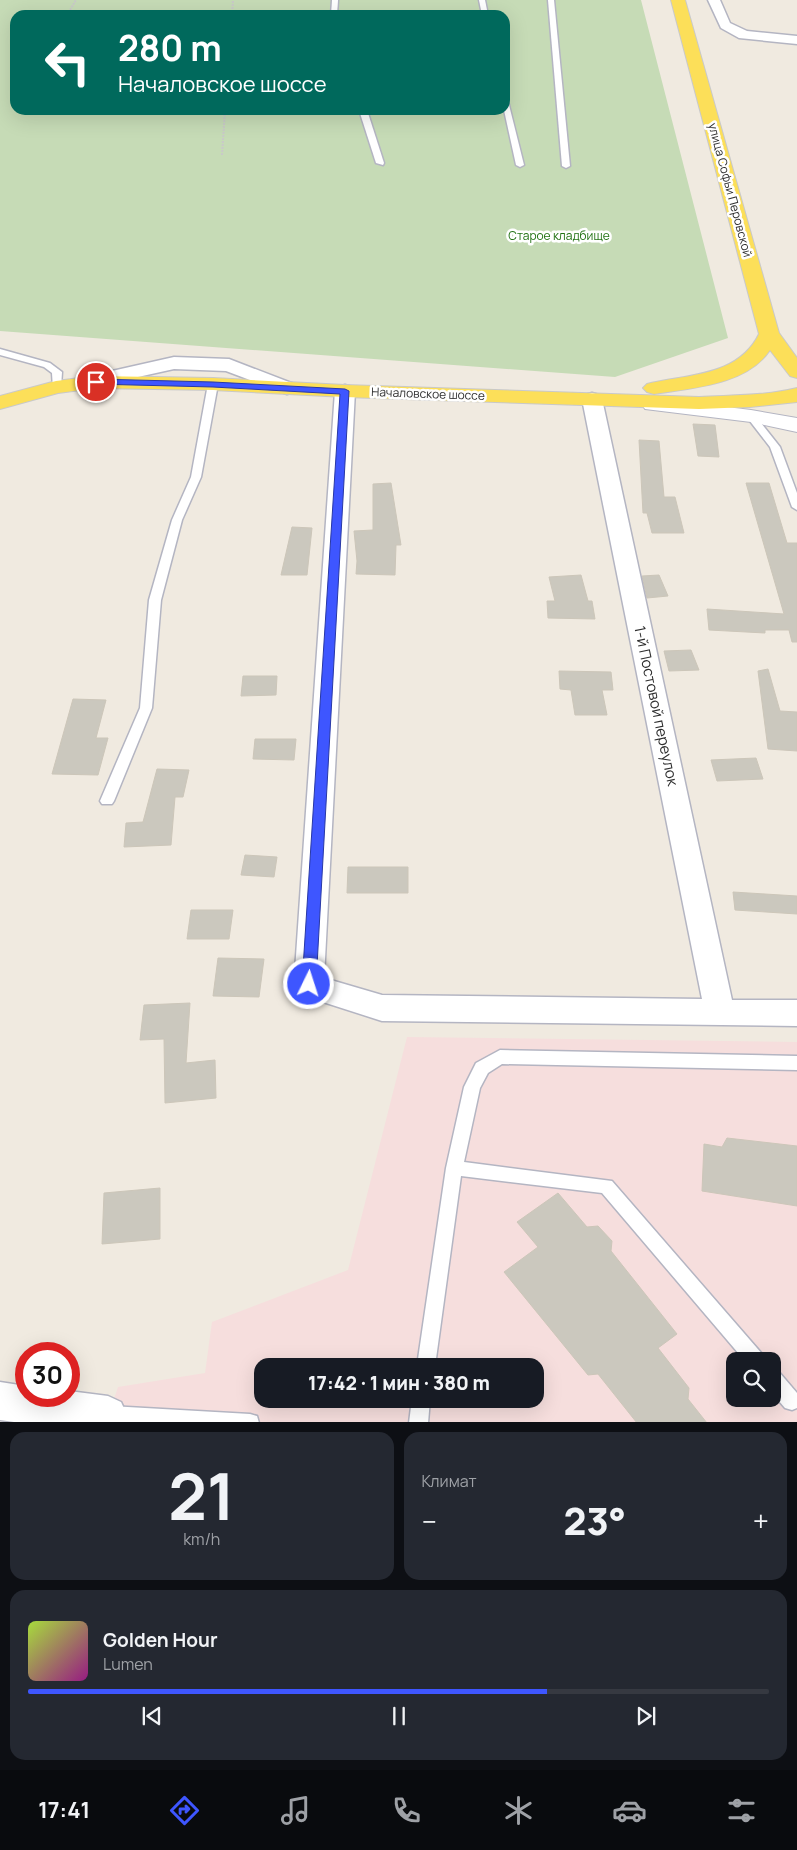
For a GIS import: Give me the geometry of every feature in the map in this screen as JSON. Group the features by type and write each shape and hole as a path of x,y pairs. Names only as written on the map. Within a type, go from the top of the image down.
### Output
{"main road":[{"name":"улица Софьи Перовской","path":"678,0 769,334 797,372"},
{"path":"601,399 626,391 696,382 739,366 758,353 769,334"},
{"name":"Началовское шоссе","path":"0,403 64,386 96,382 213,384 345,391 716,402 792,397 797,394"},
{"path":"601,399 787,385 797,387"},
{"path":"601,399 752,416 797,425"}],"street":[{"path":"714,0 725,25 744,36 797,40"},
{"path":"64,386 174,363 229,365 287,388"},
{"path":"345,391 309,984 382,1008 797,1013"},
{"name":"1-й Постовой переулок","path":"601,399 720,1013"},
{"path":"0,1401 108,1415"}],"lane":[{"path":"551,0 566,166"},
{"path":"366,115 380,163"},
{"path":"508,115 520,164"},
{"path":"0,352 48,366 57,372 64,386"},
{"path":"107,800 146,708 155,600 177,520 196,476 213,384"},
{"path":"752,416 775,447 797,507"},
{"path":"427,1358 454,1168 472,1087 482,1068 500,1057 797,1063"},
{"path":"765,1062 797,1070"},
{"path":"454,1168 606,1186 749,1352"},
{"path":"781,1389 792,1401"},
{"path":"418,1422 420,1408"},
{"path":"108,1415 250,1422"}],"path":[{"path":"222,155 225,115"}],"shaded area":[{"path":"407,1037 797,1042 797,1422 106,1422 118,1387 205,1373 212,1322 348,1270"}],"green space":[{"name":"Старое кладбище","path":"0,0 641,0 728,338 615,377 0,331"}],"building":[{"path":"693,424 715,425 719,457 698,456"},
{"path":"639,440 659,441 664,497 675,497 684,533 652,533 647,513 643,513"},
{"path":"391,483 401,545 396,545 395,575 356,574 357,561 354,531 373,530 373,484"},
{"path":"746,483 769,483 787,543 797,543 797,642 792,642 789,630 765,630 765,633 709,630 707,609 784,614"},
{"path":"292,527 312,528 307,575 281,575"},
{"path":"581,575 588,601 592,601 595,619 548,618 547,601 555,601 549,577"},
{"path":"659,575 668,596 647,598 642,576"},
{"path":"691,650 699,670 669,671 664,651"},
{"path":"768,669 780,711 797,712 797,751 768,749 758,671"},
{"path":"559,671 611,672 613,690 602,690 607,715 575,715 571,690 560,689"},
{"path":"243,676 277,676 276,695 241,696"},
{"path":"73,699 106,700 96,738 108,738 98,775 52,774"},
{"path":"255,739 296,739 294,760 253,759"},
{"path":"756,758 763,779 717,781 711,760"},
{"path":"157,769 189,770 183,797 175,797 171,845 124,847 126,823 143,822"},
{"path":"245,855 277,857 274,877 241,875"},
{"path":"348,867 408,867 408,893 347,893"},
{"path":"733,892 797,896 797,914 735,910"},
{"path":"191,910 233,910 229,939 187,939"},
{"path":"218,958 264,959 259,997 213,996"},
{"path":"190,1003 186,1063 215,1060 216,1098 165,1103 164,1039 140,1040 144,1005"},
{"path":"727,1138 797,1146 797,1206 702,1191 704,1144 722,1147"},
{"path":"160,1188 160,1239 102,1244 104,1193"},
{"path":"558,1193 587,1227 598,1226 612,1241 611,1251 677,1334 658,1348 689,1388 688,1399 706,1422 636,1422 598,1374 588,1375 504,1272 538,1247 517,1222"}],"route":[{"path":"96,382 213,384 345,391 309,984"}]}
